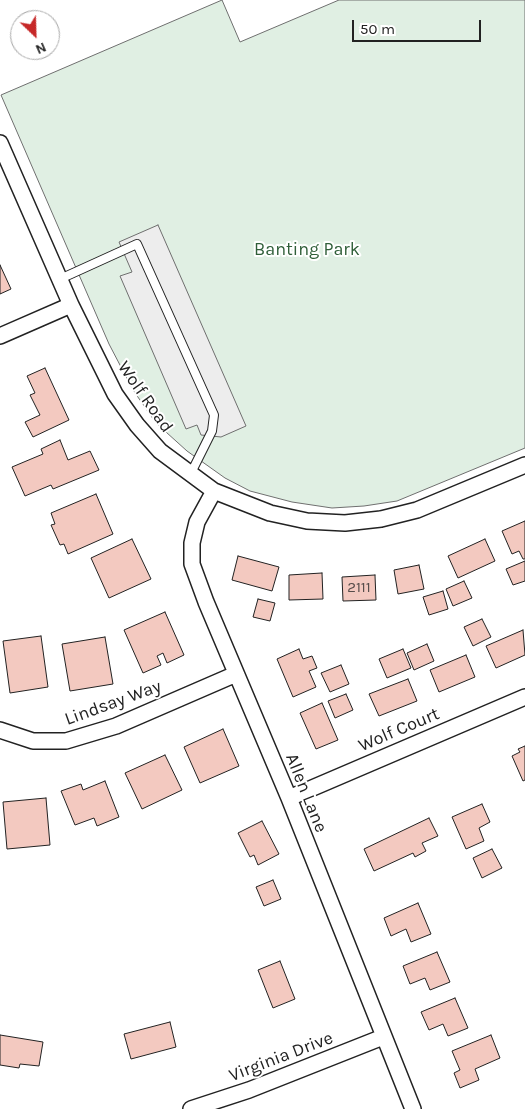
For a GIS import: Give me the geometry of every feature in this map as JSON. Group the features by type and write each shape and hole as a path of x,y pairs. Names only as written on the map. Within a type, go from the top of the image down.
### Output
{"street":[{"name":"Wolf Road","path":"0,143 71,305 106,379 137,425 160,450 190,475 214,491 270,513 307,521 345,523 381,519 408,512 525,465"},
{"path":"0,336 71,305"},
{"name":"Allen Lane","path":"214,491 197,522 192,543 192,564 289,798 413,1109"},
{"name":"Lindsay Way","path":"0,730 34,741 66,741 116,726 236,674"},
{"name":"Wolf Court","path":"289,798 525,696"},
{"name":"Virginia Drive","path":"191,1109 249,1090 383,1037"}],"lane":[{"path":"60,279 137,244 214,415 212,431 190,475"}],"green space":[{"name":"Banting Park","path":"222,0 240,42 339,0 525,0 525,448 397,501 332,508 292,502 250,491 225,478 187,451 156,423 133,390 109,344 1,95"}],"shaded area":[{"path":"158,225 246,426 221,437 201,435 197,425 186,429 120,276 132,272 119,242"}],"building":[{"path":"0,265 11,289 0,294"},
{"path":"45,368 69,420 33,437 25,422 40,415 30,395 35,393 27,376"},
{"path":"60,440 68,460 90,451 99,470 53,489 51,485 25,496 12,467 43,454 41,449"},
{"path":"96,494 113,534 68,554 64,544 60,545 51,525 55,524 51,513"},
{"path":"525,521 525,559 523,559 519,551 512,554 502,531"},
{"path":"132,539 151,579 109,598 91,558"},
{"path":"485,539 495,561 458,578 448,556"},
{"path":"238,556 279,567 272,591 232,580"},
{"path":"525,561 525,581 513,585 506,569"},
{"path":"419,565 424,589 398,594 394,570"},
{"path":"322,573 323,599 289,600 289,575"},
{"path":"375,575 376,600 343,601 342,577"},
{"path":"464,581 472,598 453,606 446,589"},
{"path":"443,591 448,609 429,615 423,597"},
{"path":"258,599 275,603 270,621 253,617"},
{"path":"165,612 184,655 167,663 163,653 157,656 161,665 143,673 124,630"},
{"path":"482,619 491,637 473,646 464,627"},
{"path":"523,630 525,655 496,668 486,646"},
{"path":"41,636 48,687 10,693 3,641"},
{"path":"105,637 113,684 70,691 62,644"},
{"path":"427,644 434,661 414,670 407,653"},
{"path":"299,649 303,659 312,656 317,668 309,671 316,687 293,697 277,659"},
{"path":"403,649 411,668 387,678 379,659"},
{"path":"466,655 475,677 439,692 430,670"},
{"path":"341,665 349,684 330,692 321,673"},
{"path":"408,679 417,701 379,716 369,694"},
{"path":"346,694 353,710 335,718 328,701"},
{"path":"322,703 338,740 316,749 300,713"},
{"path":"223,729 239,766 200,783 184,747"},
{"path":"525,746 525,780 523,781 512,756 520,752 518,749"},
{"path":"165,755 182,790 142,809 125,773"},
{"path":"105,781 119,817 97,826 94,818 75,825 61,791 81,784 83,790"},
{"path":"46,798 50,845 7,849 3,802"},
{"path":"482,804 490,822 479,828 484,841 466,849 452,817"},
{"path":"429,818 438,836 422,843 426,851 415,857 413,853 374,871 364,849"},
{"path":"262,821 279,854 258,865 254,855 250,857 238,833"},
{"path":"492,849 502,868 482,878 473,858"},
{"path":"273,880 281,899 264,906 256,887"},
{"path":"418,903 431,934 411,942 406,929 391,936 384,918"},
{"path":"437,952 450,982 430,990 425,978 410,984 403,966"},
{"path":"280,961 295,999 273,1008 258,970"},
{"path":"455,998 468,1028 448,1036 443,1024 429,1030 421,1012"},
{"path":"170,1022 176,1047 131,1059 124,1034"},
{"path":"0,1035 43,1042 39,1066 20,1064 19,1068 0,1065"},
{"path":"491,1035 500,1058 475,1069 479,1080 460,1088 454,1073 460,1070 452,1051"}]}
